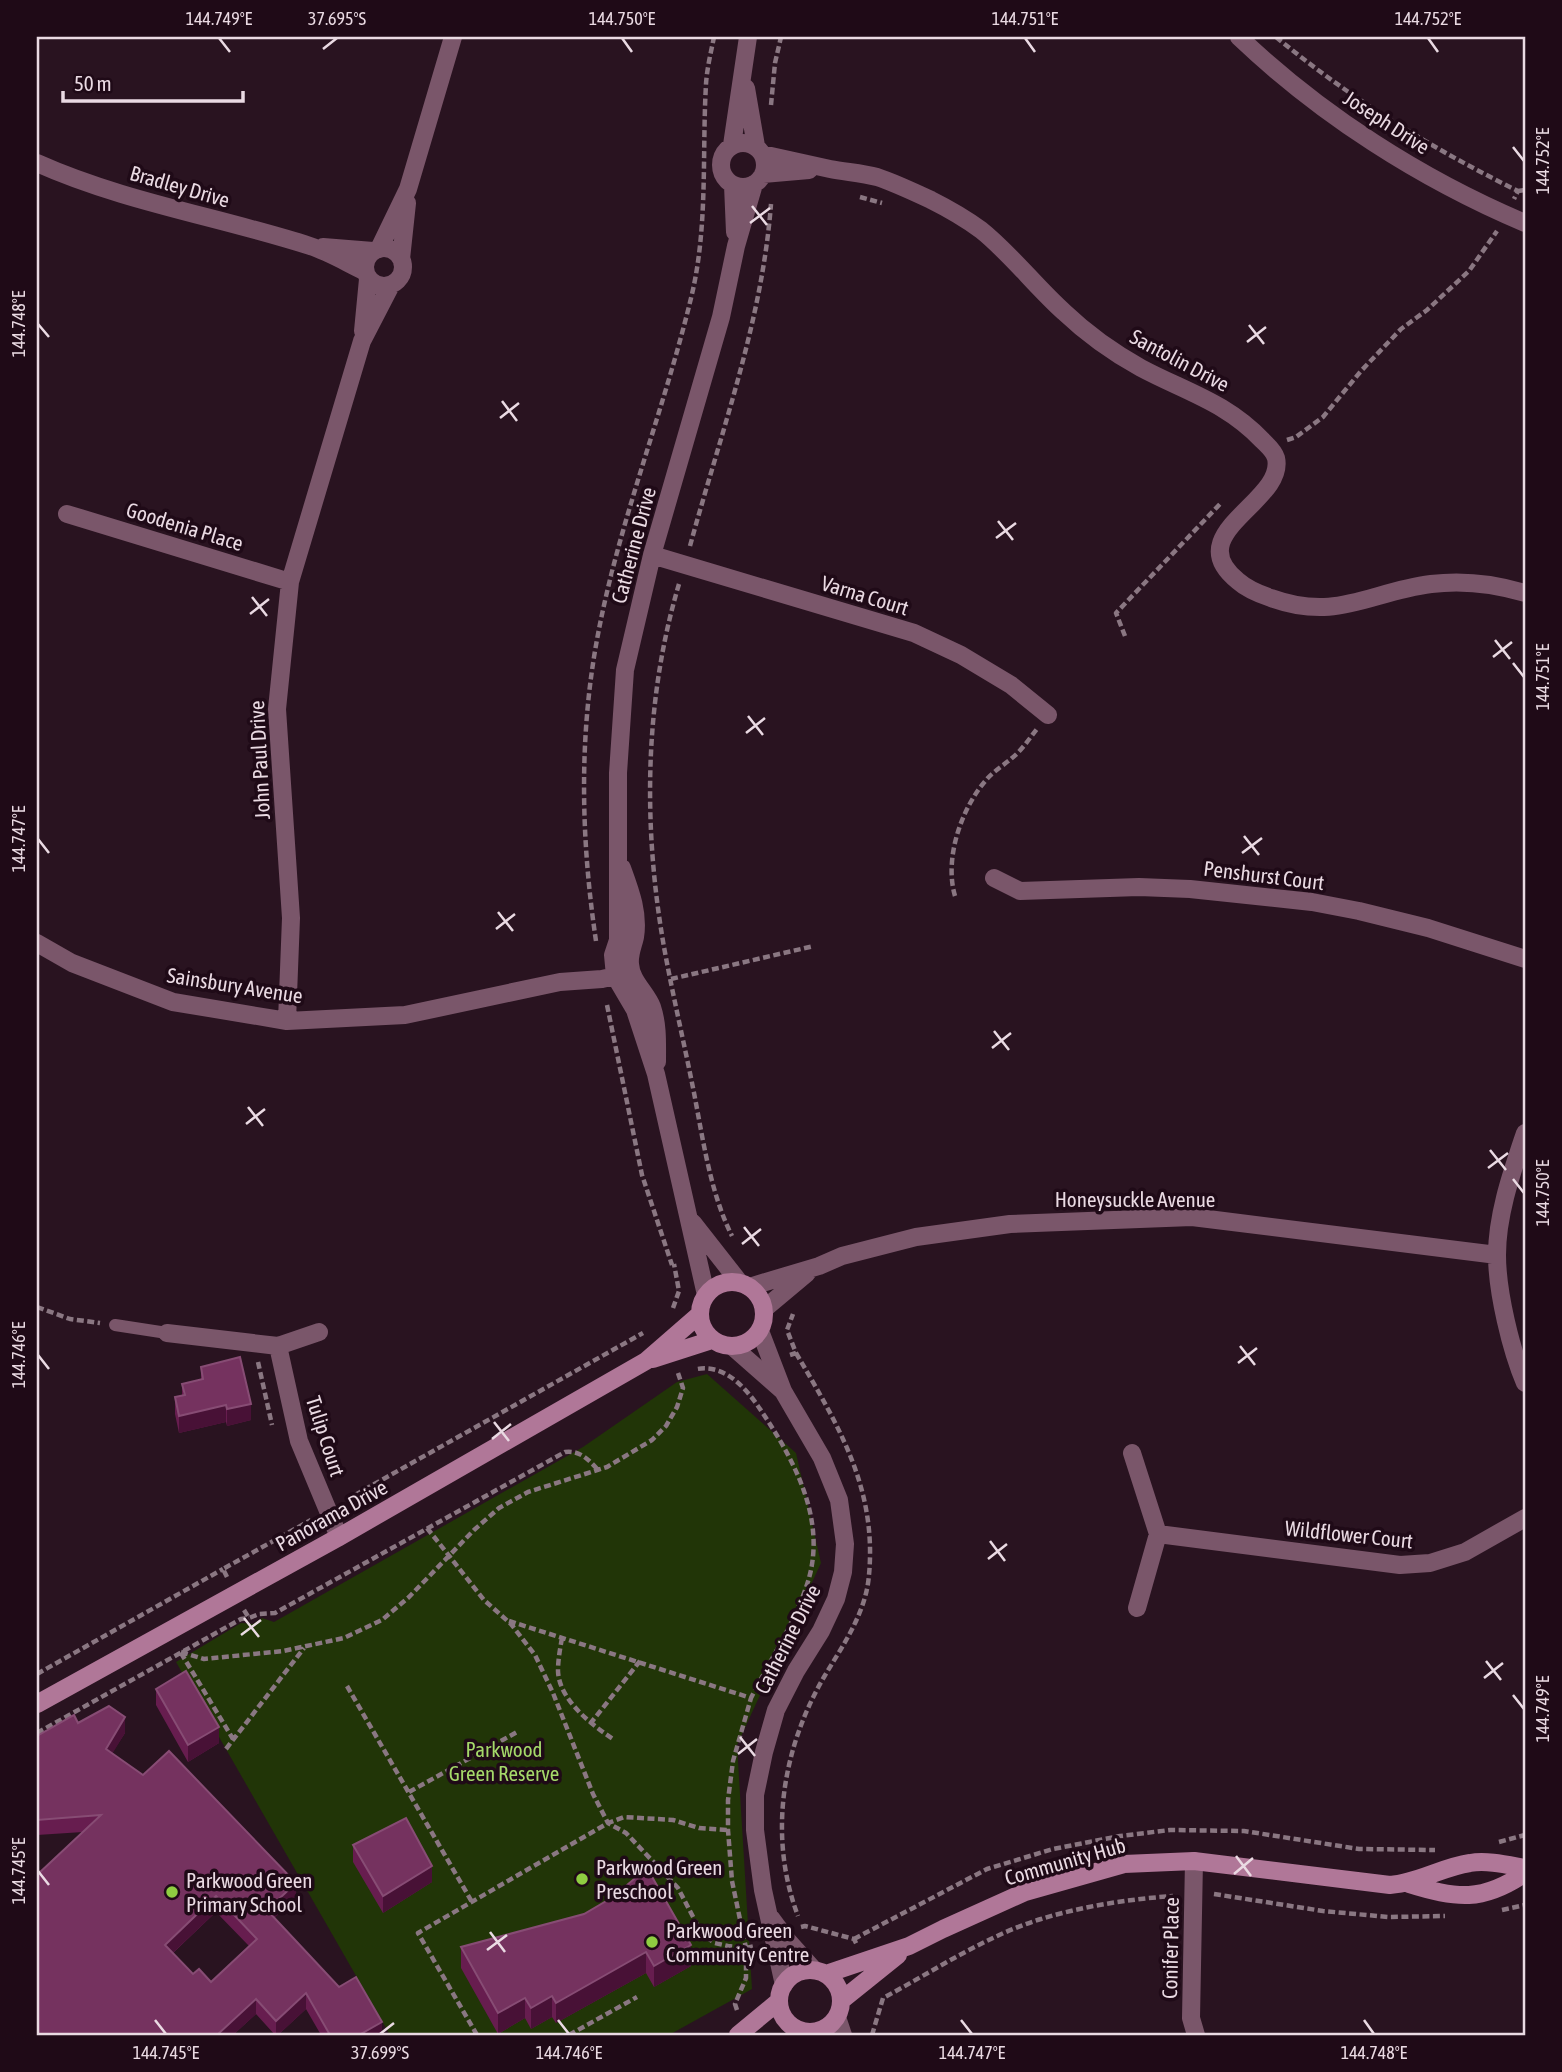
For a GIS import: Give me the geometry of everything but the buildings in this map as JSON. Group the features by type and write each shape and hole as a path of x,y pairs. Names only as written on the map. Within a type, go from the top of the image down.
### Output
{"street":[{"path":"408,189 376,250 366,260 366,275 379,286 391,285 403,271 401,259 408,189 453,37"},
{"path":"732,145 747,37"},
{"name":"Joseph Drive","path":"1239,37 1261,58 1348,126 1438,181 1525,223"},
{"path":"744,67 759,150 765,168 758,179 747,187 733,185 727,181 720,169 722,155 732,145 744,142 759,150"},
{"name":"Santolin Drive","path":"759,150 826,168 877,177 932,201 981,230 1065,314 1109,348 1140,368 1214,401 1252,429 1272,450"},
{"name":"Bradley Drive","path":"37,163 69,177 313,247 366,275"},
{"name":"Santolin Drive","path":"758,179 826,168"},
{"name":"Catherine Drive","path":"619,970 613,955 618,940 618,774 625,670 652,555 720,317 736,246 758,179"},
{"name":"Catherine Drive","path":"733,185 736,246"},
{"name":"Bradley Drive","path":"313,247 376,250"},
{"path":"376,250 392,250 401,259"},
{"name":"John Paul Drive","path":"362,341 366,275"},
{"name":"John Paul Drive","path":"287,1021 291,918 277,709 290,582 362,341 391,285"},
{"path":"1272,450 1276,459 1275,471 1269,485 1229,528 1223,537 1220,550 1221,559 1228,572 1258,593 1283,602 1317,608 1347,605 1401,589 1452,582 1506,587 1525,593"},
{"name":"Goodenia Place","path":"66,514 290,582"},
{"name":"Varna Court","path":"652,555 914,633 961,655 1011,685 1048,715"},
{"name":"Penshurst Court","path":"994,878 1020,891 1139,887 1191,889 1312,902 1428,928 1525,959"},
{"name":"Sainsbury Avenue","path":"37,943 72,963 173,1002 287,1021 405,1015 619,970"},
{"path":"619,970 656,1074 682,1191 702,1250 706,1295 700,1314 705,1333 718,1344 733,1347 744,1345 764,1324 762,1300 702,1250"},
{"path":"1525,1133 1503,1208 1497,1255 1506,1321 1525,1383"},
{"name":"Honeysuckle Avenue","path":"745,1285 916,1237 1010,1224 1192,1217 1497,1255"},
{"name":"Honeysuckle Avenue","path":"764,1309 819,1266"},
{"path":"706,1295 721,1284 745,1285"},
{"name":"Panorama Drive","path":"37,1704 339,1537 646,1361 700,1314"},
{"name":"Catherine Drive","path":"760,1331 767,1368"},
{"path":"167,1333 278,1346 319,1332"},
{"name":"Panorama Drive","path":"646,1361 712,1340"},
{"name":"Tulip Court","path":"278,1346 299,1441 339,1537"},
{"name":"Catherine Drive","path":"733,1347 767,1368 822,1458 839,1500 845,1544 836,1598 821,1631 776,1710 757,1784 755,1830 763,1890 779,1939 782,1993"},
{"path":"1132,1453 1158,1534 1137,1608"},
{"name":"Wildflower Court","path":"1158,1534 1401,1565 1430,1563 1465,1552 1525,1518"},
{"name":"Community Hub","path":"820,1972 868,1969 943,1929 1025,1892 1124,1864 1194,1861 1390,1885 1409,1884 1471,1862 1525,1870"},
{"name":"Conifer Place","path":"1194,1861 1191,2018 1196,2035"},
{"name":"Community Hub","path":"1409,1884 1444,1895 1477,1896 1505,1887 1525,1870"},
{"path":"779,1939 840,1990 844,2035"},
{"name":"Community Hub","path":"840,2009 868,1969"},
{"path":"742,2032 782,1993 797,1973 820,1972"},
{"path":"782,1993 784,2018 801,2033 831,2025 840,2009"}],"lane":[{"path":"115,1325 167,1333"}],"path":[{"path":"771,114 775,63 781,37"},
{"path":"739,1246 725,1222 713,1182 671,979 654,877 651,752 654,713 668,625 752,330 768,246 771,199 783,186 782,173"},
{"path":"1518,191 1525,190"},
{"path":"853,195 885,204"},
{"path":"1272,450 1323,417 1401,329 1427,310"},
{"path":"1125,636 1116,613 1223,502"},
{"path":"955,896 951,860 968,810 988,778 1015,756 1048,715"},
{"path":"671,979 814,946"},
{"path":"666,1314 676,1306 680,1292 672,1265 732,1236"},
{"path":"37,1307 70,1319 115,1325"},
{"path":"744,1387 767,1368 796,1353 787,1331 791,1316 798,1309"},
{"path":"181,1652 204,1659 283,1651 345,1638 382,1620 499,1508 528,1492 607,1467 652,1440 666,1426 677,1407 683,1388 671,1353"},
{"path":"678,1374 708,1367 733,1378 744,1387 772,1427 797,1471 811,1512 813,1551 809,1577 793,1618 751,1698 733,1761 727,1800 732,1881 746,1948 746,1978 735,2004 742,2032"},
{"path":"427,1528 484,1600 508,1621 535,1655 593,1794 608,1823 626,1833 678,1888 702,1934 715,1943 746,1948 779,1939 804,1926 854,1939 883,1998"},
{"path":"37,1674 223,1569"},
{"path":"37,1733 241,1619 249,1618"},
{"path":"508,1621 751,1698"},
{"path":"562,1638 558,1674 569,1700 590,1724 613,1739"},
{"path":"226,1749 304,1647"},
{"path":"181,1652 233,1739"},
{"path":"590,1724 640,1661"},
{"path":"347,1686 472,1902"},
{"path":"409,1793 517,1732"},
{"path":"477,2035 418,1933 608,1823 624,1817 673,1820 699,1828 727,1829"},
{"path":"569,2035 637,1997"}],"green space":[{"name":"Parkwood Green Reserve","path":"707,1374 796,1453 821,1563 737,1745 752,1989 669,2035 390,2035 176,1662 241,1623 253,1624 262,1618 274,1622 583,1447 677,1382"}],"place":[{"name":"Parkwood Green Preschool","path":"582,1879"},
{"name":"Parkwood Green Primary School","path":"172,1892"},
{"name":"Parkwood Green Community Centre","path":"652,1942"}]}
